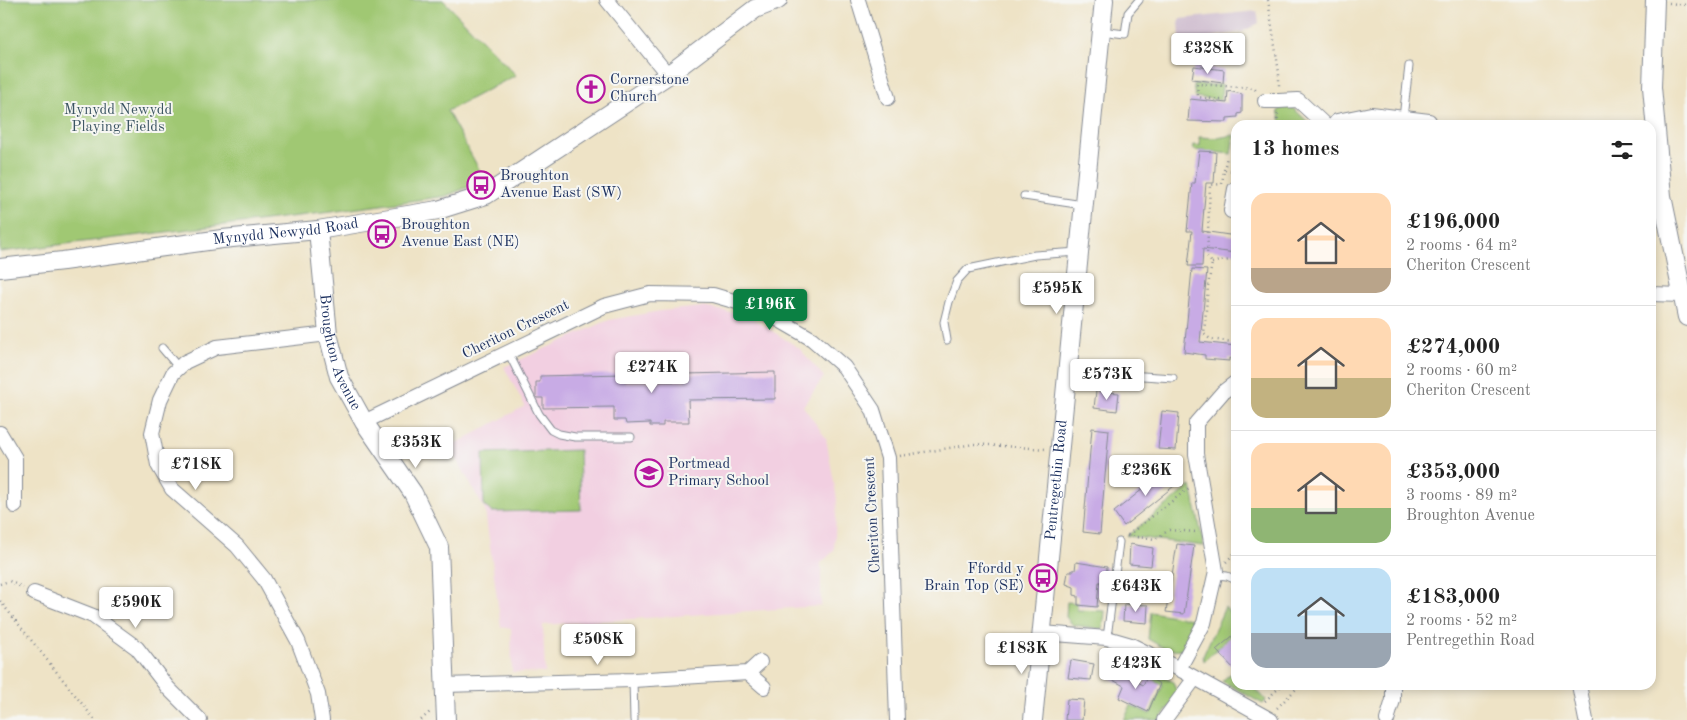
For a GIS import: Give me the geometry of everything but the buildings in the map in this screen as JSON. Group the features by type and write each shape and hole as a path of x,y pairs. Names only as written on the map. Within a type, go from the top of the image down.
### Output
{"street":[{"path":"607,0 668,74"},
{"name":"Mynydd Newydd Road","path":"0,268 222,239 318,230 438,210 486,195 668,74 755,9 778,0"},
{"path":"858,0 888,98"},
{"name":"Pentregethin Road","path":"1034,720 1104,0"},
{"path":"1655,0 1652,87 1655,120"},
{"path":"1272,101 1298,100 1319,120"},
{"path":"1342,120 1372,114 1412,120"},
{"path":"1656,131 1662,196 1687,318"},
{"name":"Broughton Avenue","path":"318,230 328,334 339,377 364,422 414,493 440,546 446,720"},
{"name":"Cheriton Crescent","path":"364,422 604,306 650,294 713,295 751,306 774,317 812,340 844,367 872,410 888,458 898,720"},
{"path":"1656,294 1682,295"},
{"path":"322,720 318,694 298,641 264,580 237,546 172,489 158,465 152,432 160,400 173,373 185,362 217,347 328,334"},
{"path":"1179,669 1204,622 1216,575 1196,454 1196,423 1223,392 1231,386"},
{"path":"0,433 15,458 15,506"},
{"path":"34,593 93,616 137,648 168,688 200,720"},
{"path":"1042,633 1107,638 1130,644 1264,716"},
{"path":"444,685 633,680 748,673 760,662"},
{"path":"748,673 764,687"},
{"path":"1164,720 1195,678"},
{"path":"1387,720 1393,700 1394,690"},
{"path":"1580,690 1586,720"}],"lane":[{"path":"1101,31 1125,34 1128,13 1139,0"},
{"path":"1403,118 1409,66"},
{"path":"1024,196 1084,205"},
{"path":"947,340 944,322 949,302 957,281 968,268 1035,254 1079,252"},
{"path":"162,348 179,368"},
{"path":"508,352 539,414 551,430 558,434 575,437 631,437"},
{"path":"1068,372 1120,377 1128,375 1173,378"},
{"path":"1107,638 1119,542"},
{"path":"1216,575 1231,578"},
{"path":"633,680 634,720"}],"path":[{"path":"1268,0 1279,73 1272,101 1276,120"},
{"path":"1221,100 1198,98 1197,84 1254,88 1272,101"},
{"path":"1227,157 1222,184 1210,185 1207,256 1212,263 1204,334 1210,339 1231,342"},
{"path":"1224,170 1231,171"},
{"path":"1212,263 1231,260"},
{"path":"888,458 974,444 1060,450"},
{"path":"1127,536 1191,486 1201,482"},
{"path":"1119,542 1121,537 1127,536 1156,539 1169,530 1210,532"},
{"path":"0,584 9,582 34,593"},
{"path":"0,601 95,720"},
{"path":"1264,716 1279,690"},
{"path":"1264,716 1294,690"}],"shaded area":[{"path":"1257,11 1259,23 1242,32 1180,42 1179,19"},
{"name":"Portmead Primary School","path":"702,307 747,315 799,348 824,377 803,406 826,438 837,499 834,551 821,563 821,606 543,625 545,673 512,672 511,629 501,627 485,510 450,447 525,406 504,367 609,320 660,311"}],"green space":[{"name":"Mynydd Newydd Playing Fields","path":"0,0 443,0 516,75 447,111 485,180 446,196 323,213 0,252"},
{"path":"1193,85 1222,85 1221,100 1195,97"},
{"path":"1284,107 1292,107 1306,120 1281,120 1278,111"},
{"path":"1231,136 1231,154 1194,150 1193,145 1200,146 1199,137 1217,138"},
{"path":"579,450 581,510 492,512 484,506 483,453"},
{"path":"1191,486 1204,546 1127,536"},
{"path":"1067,602 1077,603 1077,610 1105,611 1103,629 1073,625 1066,617"},
{"path":"1225,607 1231,614 1231,636 1204,661 1203,656"},
{"path":"1151,612 1197,620 1184,649 1167,650 1148,639"},
{"path":"1154,671 1173,682 1178,696 1159,720 1124,720 1131,705 1150,714 1163,685 1151,678"},
{"path":"1231,673 1231,686 1222,681"},
{"path":"1238,690 1257,690 1266,700 1263,704"}],"place":[{"name":"Cornerstone Church","path":"591,89"},
{"name":"Broughton Avenue East (SW)","path":"481,185"},
{"name":"Broughton Avenue East (NE)","path":"382,234"},
{"name":"Portmead Primary School","path":"649,473"},
{"name":"Ffordd y Brain Top (SE)","path":"1043,578"}]}
